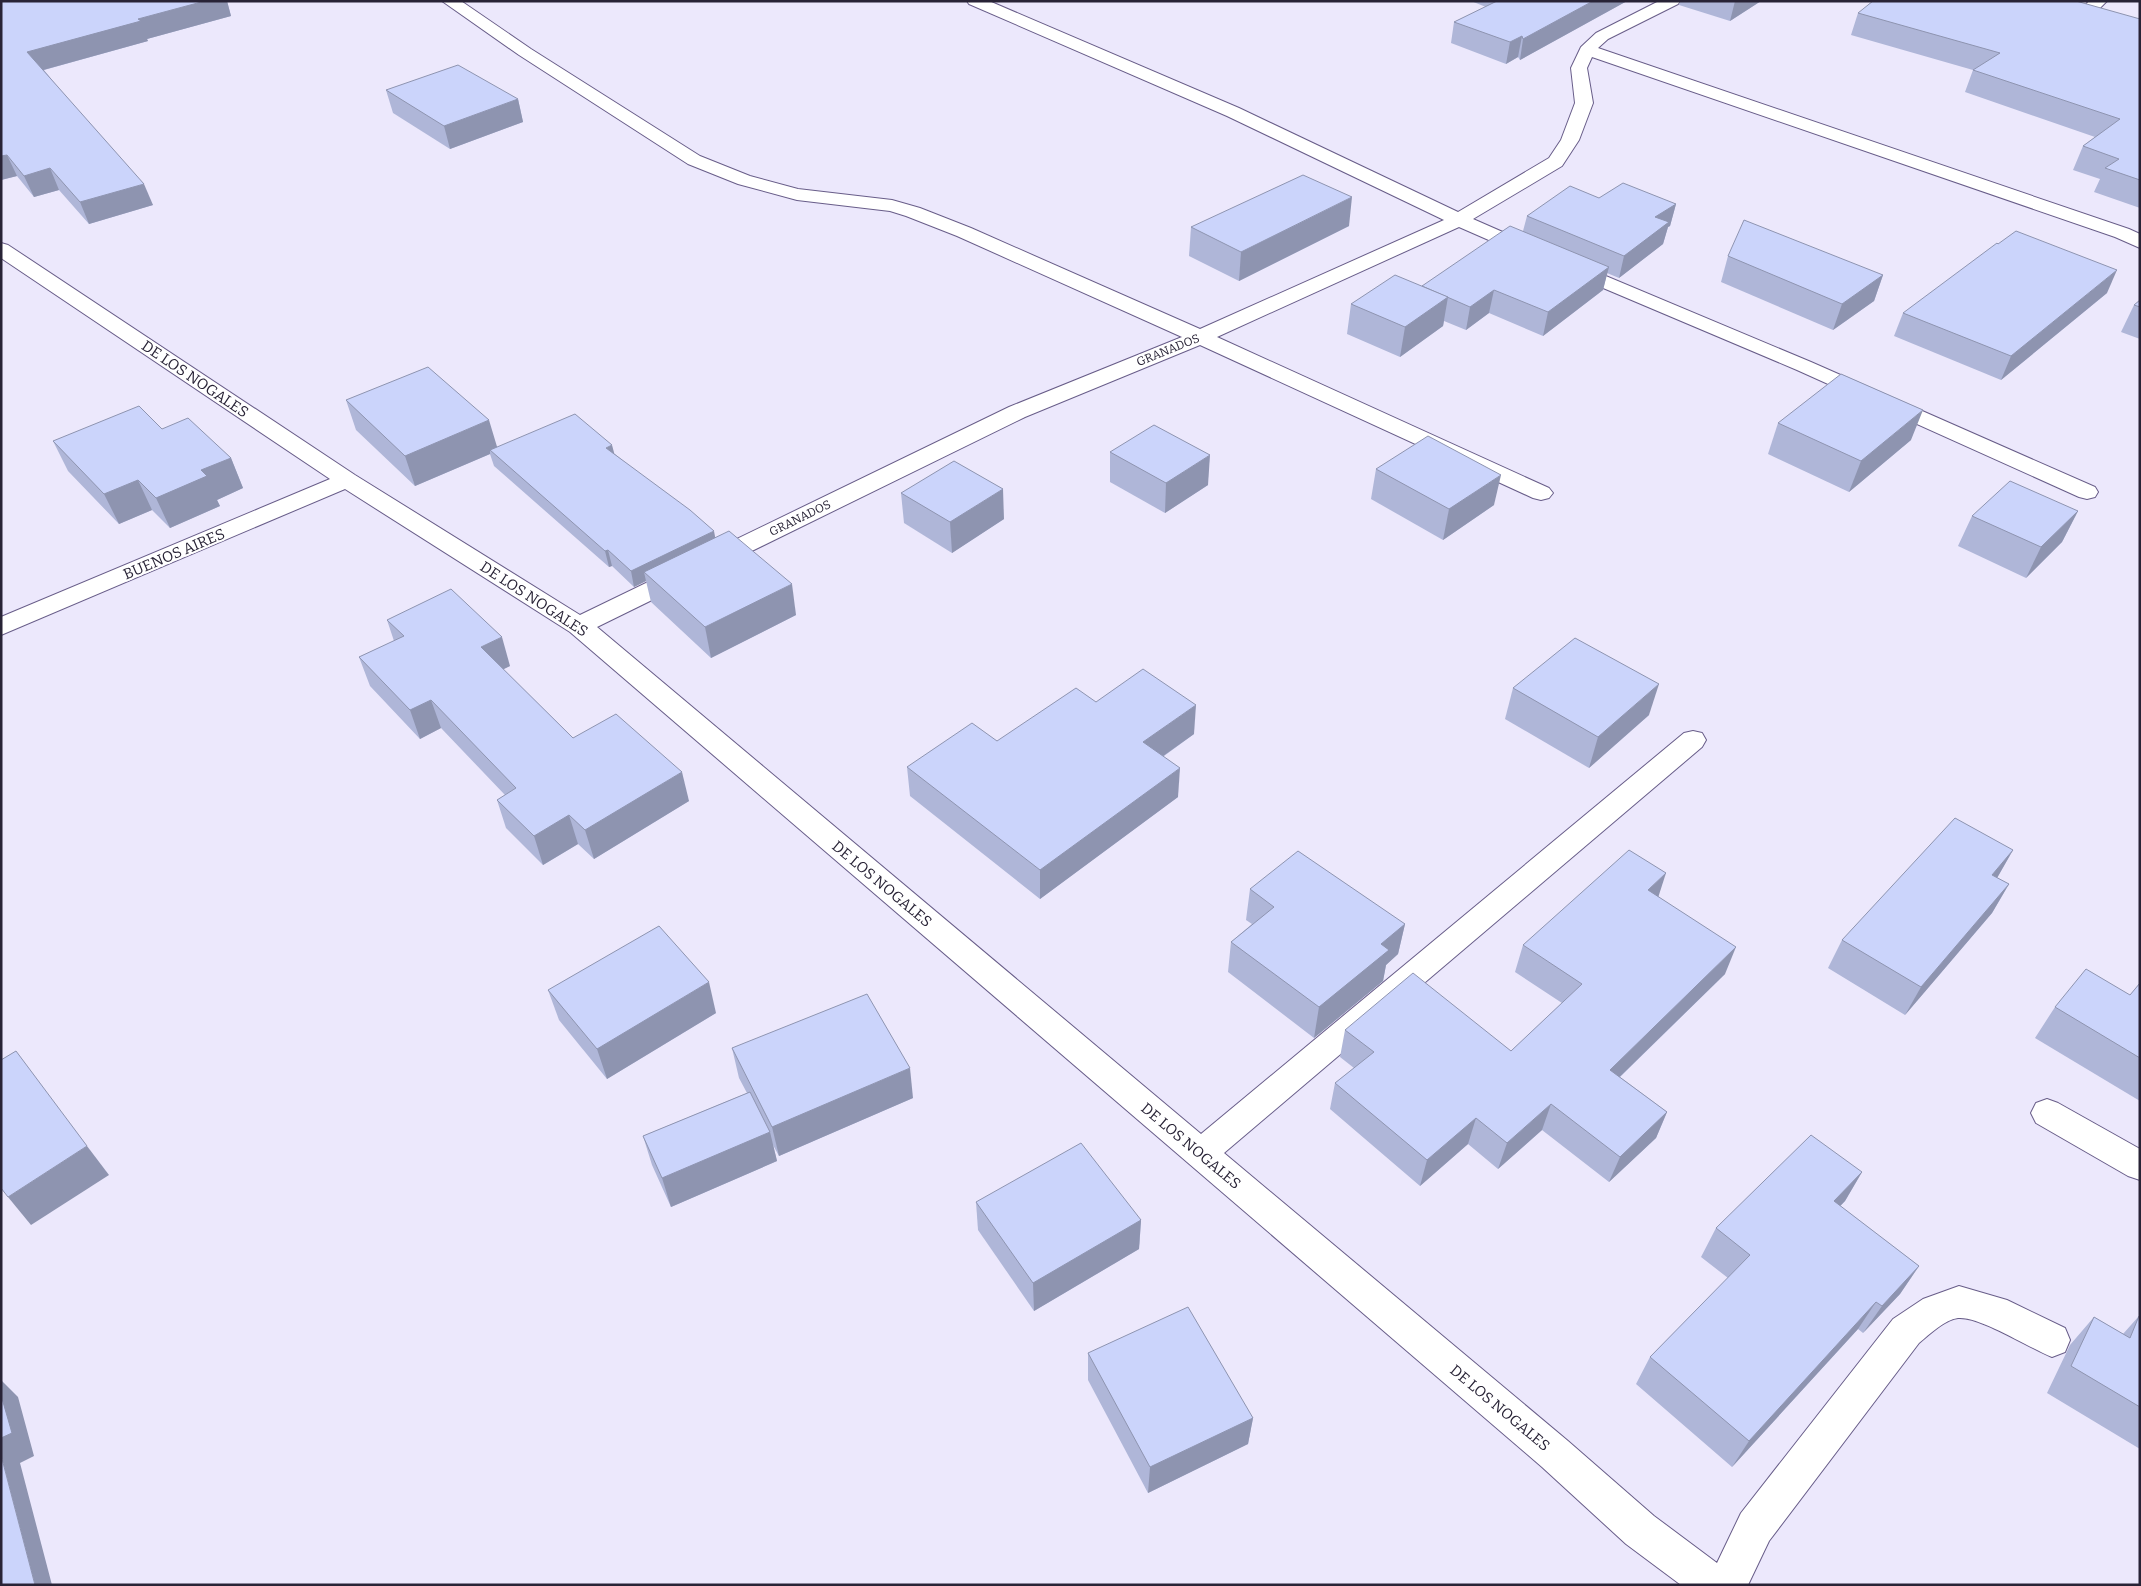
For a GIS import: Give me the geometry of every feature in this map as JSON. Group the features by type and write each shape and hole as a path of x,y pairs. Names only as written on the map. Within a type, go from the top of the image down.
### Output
{"street":[{"path":"450,1 525,52 694,160 744,180 797,194 892,206 914,212 964,232 1200,337 1541,493"},
{"path":"975,1 1233,112 1459,220 1804,366 2087,492"},
{"name":"GRANADOS","path":"579,626 1017,412 1200,337 1459,220 1556,162 1570,140 1584,104 1579,68 1588,50 1602,36 1672,1"},
{"path":"2072,7 2098,8"},
{"path":"1588,50 2122,232 2140,242"},
{"name":"DE LOS NOGALES","path":"1,249 347,480 579,626 1555,1454 1640,1530 1714,1585"},
{"name":"BUENOS AIRES","path":"1,627 347,480"},
{"path":"1200,1154 1693,740"},
{"path":"2048,1113 2140,1166"},
{"path":"1726,1585 1755,1527 1906,1331 1936,1310 1959,1302 1995,1311 2052,1340"}],"building":[{"path":"1,1 205,1 138,19 141,21 27,52 144,184 80,202 50,168 24,176 7,155 1,156"},
{"path":"1497,1 1593,1 1523,39 1522,36 1510,42 1454,22"},
{"path":"1873,1 2076,1 2140,19 2140,180 2105,168 2119,159 2083,146 2120,119 1973,70 2000,53 1858,13"},
{"path":"458,65 518,99 444,126 386,90"},
{"path":"1303,175 1352,197 1241,252 1191,227"},
{"path":"1623,183 1676,204 1655,217 1669,222 1624,256 1527,216 1570,186 1599,198"},
{"path":"1744,220 1883,275 1842,304 1728,256"},
{"path":"1510,226 1609,267 1548,312 1494,290 1470,307 1422,286"},
{"path":"2016,231 2117,270 2011,356 1903,313 1997,243"},
{"path":"1395,275 1448,297 1405,327 1351,304"},
{"path":"2140,300 2140,307 2134,305"},
{"path":"428,367 489,420 405,456 346,400"},
{"path":"1841,374 1923,410 1861,461 1778,423"},
{"path":"139,406 162,429 188,418 231,458 201,470 207,476 156,498 138,480 104,494 53,441"},
{"path":"575,414 612,445 606,448 690,510 714,531 631,571 608,550 605,551 490,450"},
{"path":"1154,425 1210,455 1166,483 1110,452"},
{"path":"1428,436 1501,475 1449,509 1376,469"},
{"path":"954,461 1003,489 950,522 901,493"},
{"path":"2010,481 2078,511 2041,547 1972,516"},
{"path":"729,531 792,584 705,627 644,572"},
{"path":"451,589 502,637 481,647 573,738 616,714 682,772 585,830 569,815 534,836 497,800 516,788 431,700 410,710 359,657 404,636 387,620"},
{"path":"1575,638 1659,684 1598,737 1513,688"},
{"path":"1143,669 1196,705 1143,742 1180,768 1040,870 907,767 972,723 997,741 1076,688 1096,702"},
{"path":"1955,818 2013,850 1992,875 2009,884 1921,987 1842,940"},
{"path":"1629,850 1666,873 1648,890 1736,947 1610,1070 1667,1112 1620,1157 1551,1104 1507,1143 1476,1118 1427,1160 1335,1083 1374,1052 1345,1030 1413,973 1511,1051 1582,984 1523,945"},
{"path":"1298,851 1405,924 1381,944 1389,950 1319,1007 1231,942 1274,907 1250,889"},
{"path":"659,926 709,982 597,1049 548,990"},
{"path":"2086,969 2130,995 2140,983 2140,1058 2055,1007"},
{"path":"867,994 910,1068 772,1127 732,1048"},
{"path":"16,1051 87,1146 8,1197 1,1188 1,1060"},
{"path":"750,1092 770,1132 662,1178 643,1136"},
{"path":"1811,1135 1862,1172 1834,1201 1919,1266 1882,1306 1876,1302 1749,1441 1650,1357 1750,1255 1716,1228"},
{"path":"1081,1143 1141,1220 1033,1283 976,1202"},
{"path":"1188,1307 1253,1418 1150,1467 1088,1353"},
{"path":"2139,1316 2140,1407 2071,1366 2094,1317 2130,1338"},
{"path":"1,1395 12,1433 1,1438"},
{"path":"1,1455 35,1585 1,1585"}]}
